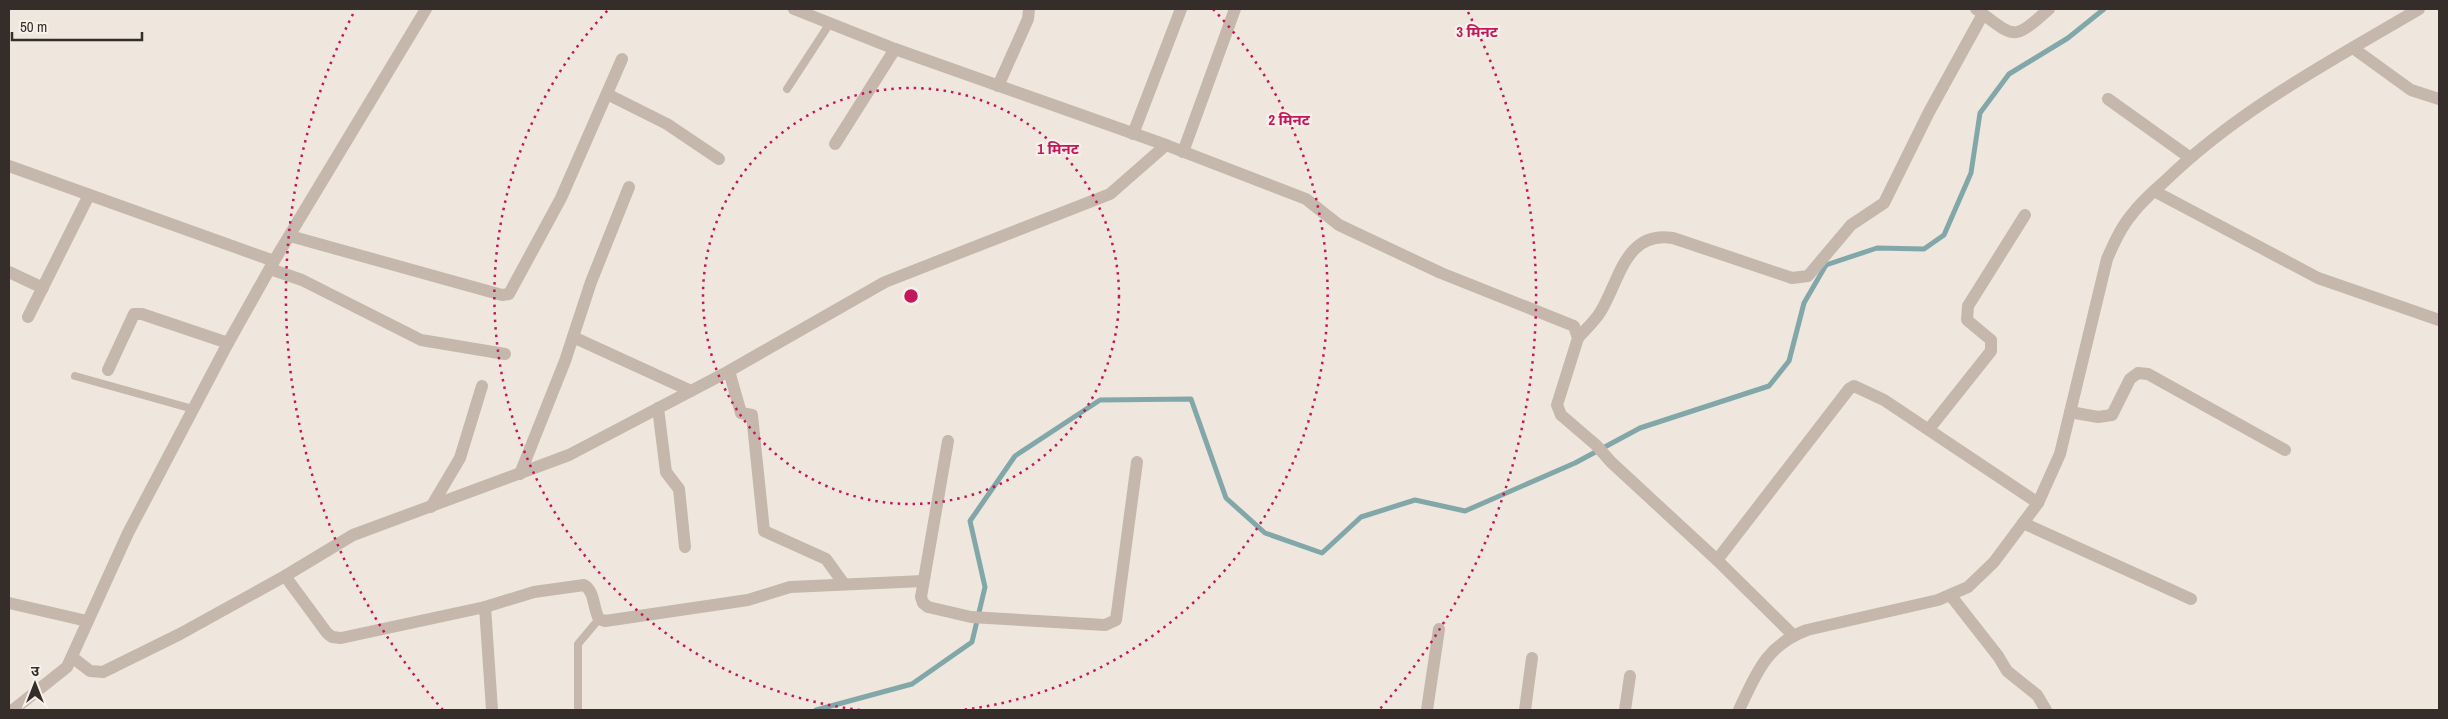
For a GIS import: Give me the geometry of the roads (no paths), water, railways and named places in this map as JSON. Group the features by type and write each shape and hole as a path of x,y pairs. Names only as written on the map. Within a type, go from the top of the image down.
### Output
{"street":[{"path":"13,710 58,676 72,658 87,620 128,533 228,343 272,265 426,9"},
{"path":"794,9 896,49 1166,145 1306,199 1339,225 1441,273 1574,326 1578,338"},
{"path":"998,86 1028,19 1029,9"},
{"path":"1133,134 1181,9"},
{"path":"1183,152 1235,9"},
{"path":"1793,635 1596,445 1561,415 1557,405 1578,338 1600,312 1631,252 1638,244 1648,238 1660,236 1673,238 1792,278 1808,276 1852,225 1884,203 1980,11 2009,32 2016,34 2026,30 2049,9"},
{"path":"1739,710 1759,668 1776,646 1793,635 1951,596 1980,578 2038,503 2060,454 2107,259 2116,237 2133,212 2189,157 2240,117 2419,9"},
{"path":"2353,48 2411,90 2439,99"},
{"path":"835,144 896,49"},
{"path":"290,236 502,295 509,294 560,198 622,59"},
{"path":"607,94 667,124 719,159"},
{"path":"2108,99 2189,157"},
{"path":"72,658 90,671 103,672 180,634 285,576 353,535 569,455 729,371 885,282 1110,194 1166,145"},
{"path":"9,166 272,265 415,338 505,354"},
{"path":"520,474 573,337 591,282 629,187"},
{"path":"2154,191 2318,278 2439,320"},
{"path":"28,317 89,195"},
{"path":"1929,429 1991,351 1991,340 1967,320 1968,306 2025,215"},
{"path":"9,272 42,288"},
{"path":"108,370 134,314 142,314 228,343"},
{"path":"573,337 691,391"},
{"path":"729,371 741,413 752,415 764,531 826,559 844,584"},
{"path":"2070,412 2098,417 2112,415 2130,379 2138,373 2148,374 2284,450"},
{"path":"431,507 460,458 482,386"},
{"path":"1717,560 1849,389 1854,386 1859,387 1929,429 2038,503"},
{"path":"658,408 666,472 679,489 685,547"},
{"path":"948,441 921,597 923,603 928,607 971,617 1105,625 1116,620 1137,462"},
{"path":"2023,523 2190,599"},
{"path":"285,576 327,633 332,637 341,638 485,607 528,593 584,585 590,592 599,619 605,621 748,600 790,587 923,581"},
{"path":"1951,596 1998,656 2007,671 2037,695 2046,710"},
{"path":"9,603 87,620"},
{"path":"485,607 492,710"},
{"path":"1427,710 1439,629"},
{"path":"1524,710 1532,658"},
{"path":"1625,710 1630,676"}],"lane":[{"path":"787,89 830,23"},
{"path":"75,376 193,409"},
{"path":"578,710 578,644 599,619"}],"waterway":[{"path":"816,710 912,684 972,642 985,587 970,521 1015,456 1100,400 1191,399 1226,498 1265,533 1322,553 1361,517 1415,500 1465,511 1575,463 1640,428 1769,386 1789,361 1804,303 1826,265 1877,248 1924,249 1944,235 1971,173 1980,113 2009,74 2068,38 2104,9"}]}
